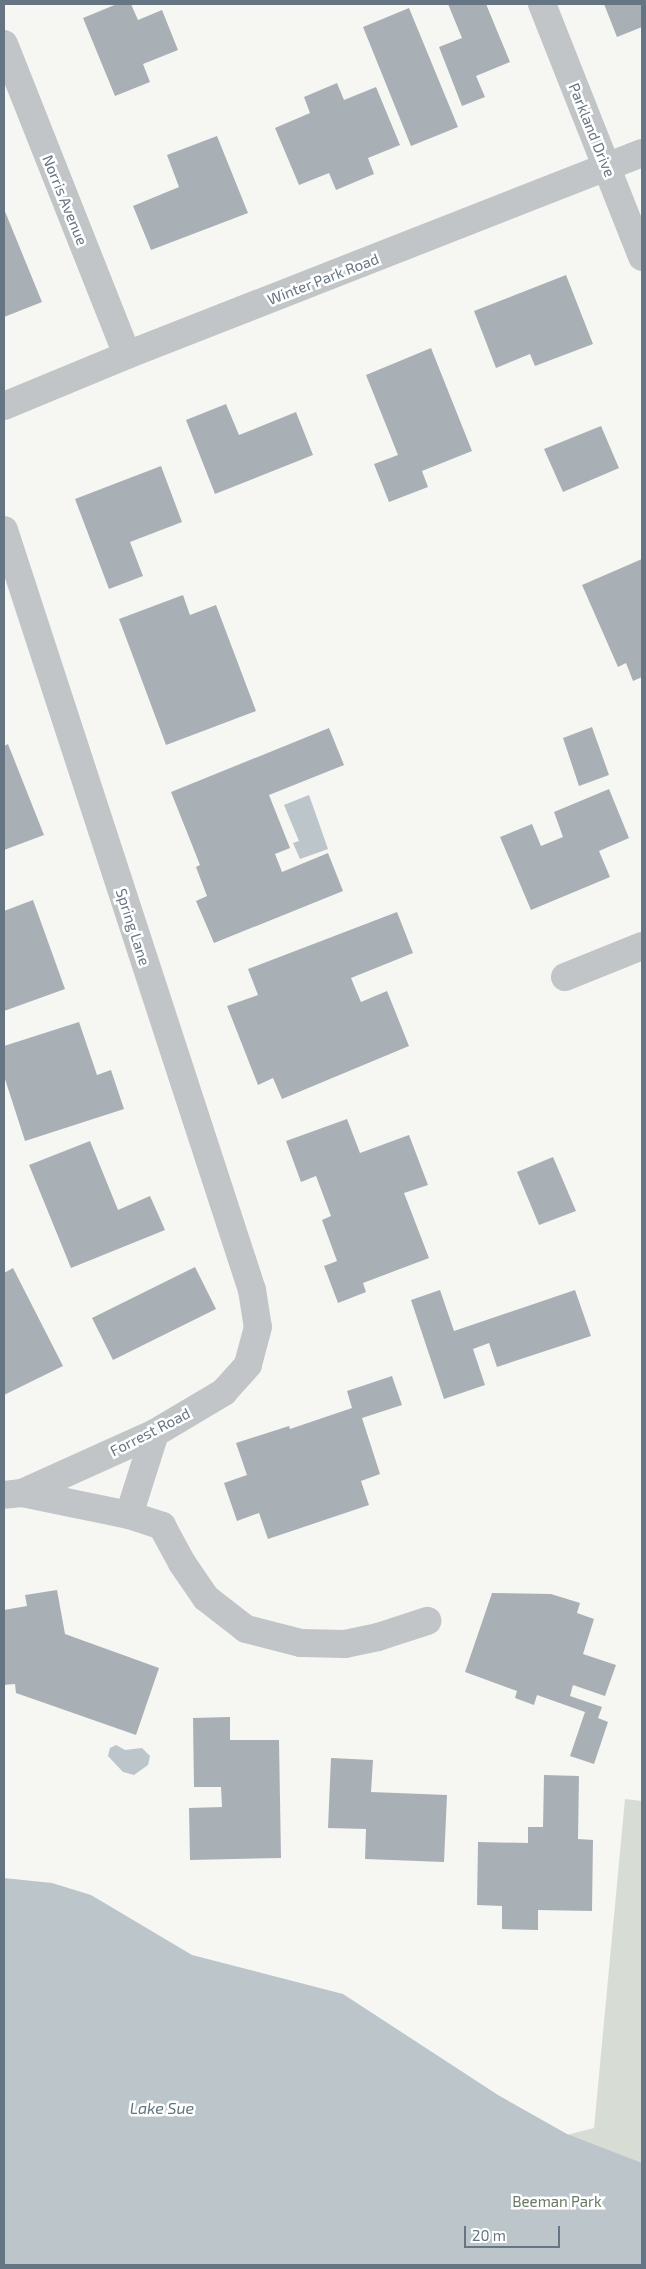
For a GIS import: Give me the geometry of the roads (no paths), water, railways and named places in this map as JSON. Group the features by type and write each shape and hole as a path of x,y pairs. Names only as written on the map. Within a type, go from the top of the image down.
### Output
{"street":[{"name":"Parkland Drive","path":"542,4 642,257"},
{"name":"Norris Avenue","path":"4,44 127,355"},
{"name":"Winter Park Road","path":"4,406 127,355 642,153"},
{"name":"Spring Lane","path":"4,530 252,1290 258,1327"},
{"path":"565,977 642,946"},
{"name":"Forrest Road","path":"13,1494 155,1433 224,1392 248,1364 258,1327"},
{"path":"129,1515 155,1433"},
{"path":"13,1494 129,1515 162,1526 182,1563 206,1598 246,1629 301,1643 345,1644 378,1637 427,1621"}],"water":[{"path":"309,795 328,849 300,859 293,843 299,841 284,805"},
{"path":"116,1745 125,1750 142,1748 150,1756 148,1765 134,1775 123,1772 108,1756 110,1748"},
{"name":"Lake Sue","path":"4,1878 52,1883 91,1895 192,1955 343,1994 498,2095 567,2134 642,2163 642,2265 4,2265"}],"park label":[{"name":"Beeman Park","path":"557,2202"}]}
